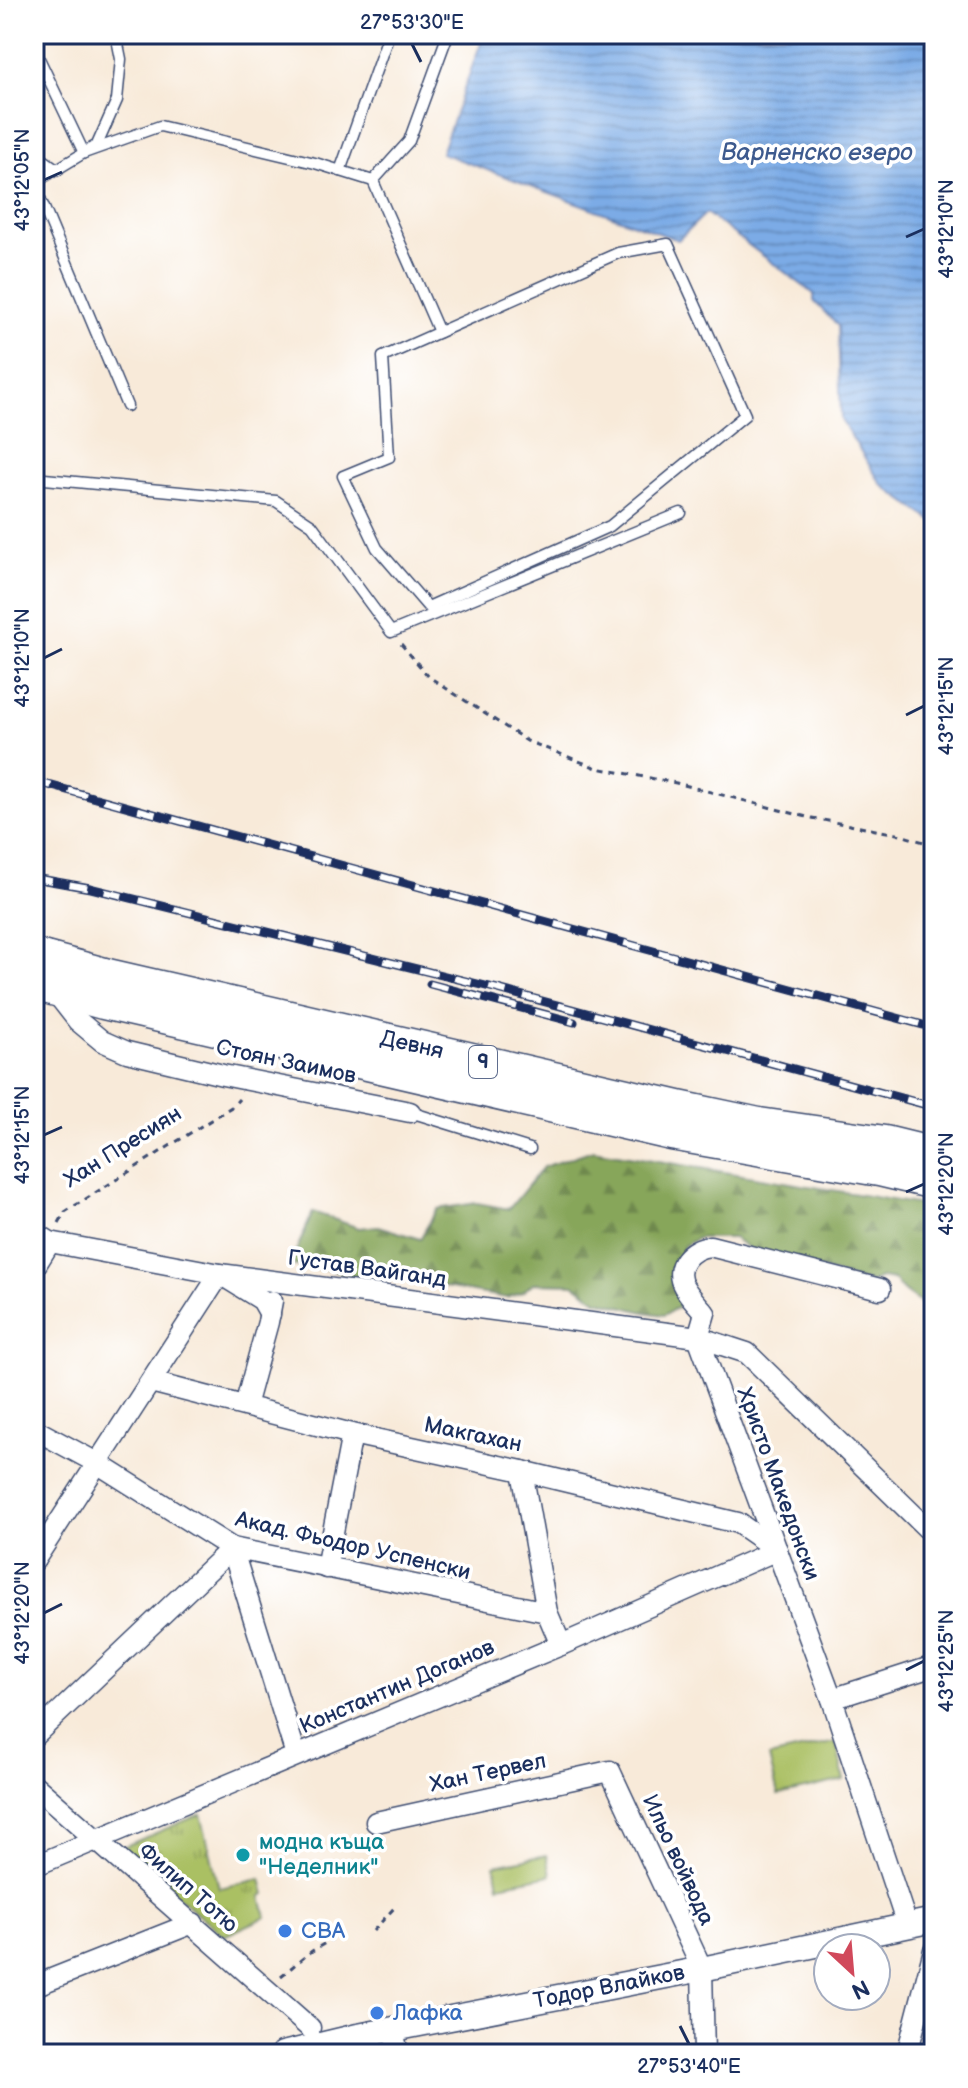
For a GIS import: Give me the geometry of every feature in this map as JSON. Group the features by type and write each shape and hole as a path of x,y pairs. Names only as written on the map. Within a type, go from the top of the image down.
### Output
{"highway":[{"name":"Девня","path":"34,955 108,975 679,1107 759,1124 885,1142 934,1154"},
{"name":"Девня","path":"43,987 671,1134 879,1170 934,1183"}],"street":[{"name":"Стоян Заимов","path":"43,987 102,1041 127,1052 410,1112"},
{"path":"34,1268 42,1237"},
{"name":"Густав Вайганд","path":"42,1237 220,1274 698,1337 747,1353 934,1535"},
{"name":"Христо Македонски","path":"880,1289 719,1248 701,1247 686,1257 681,1273 685,1289 705,1313 698,1337 832,1699 907,1925"},
{"path":"34,1561 220,1274 262,1300 270,1314"},
{"path":"245,1406 270,1314 274,1281"},
{"name":"Макгахан","path":"151,1382 352,1434 738,1523 777,1550"},
{"name":"Акад. Фьодор Успенски","path":"34,1429 97,1463 232,1548 547,1612"},
{"path":"326,1568 352,1434"},
{"path":"522,1471 547,1612 561,1645"},
{"path":"34,1736 232,1548 296,1755"},
{"name":"Константин Доганов","path":"34,1866 561,1645 777,1550"},
{"path":"832,1699 934,1666"},
{"name":"Хан Тервел","path":"376,1822 610,1771"},
{"name":"Ильо войвода","path":"610,1771 702,1969"},
{"name":"Филип Тотю","path":"34,1785 310,2028"},
{"name":"Тодор Влайков","path":"283,2054 934,1920"},
{"path":"34,1986 193,1923"},
{"path":"907,2054 934,1950"},
{"path":"702,1969 704,2054"},
{"path":"393,2029 398,2054"}],"lane":[{"path":"116,34 121,59 117,100 97,145 34,183 127,406"},
{"path":"340,171 389,34"},
{"path":"373,181 409,141 448,34"},
{"path":"34,48 84,153"},
{"path":"84,153 160,126 373,181 439,332"},
{"path":"34,153 58,170"},
{"path":"668,244 745,415 610,526 428,607 377,548 343,476 389,457 383,357 439,332 618,253 668,244"},
{"path":"34,478 276,501 312,525 391,632 681,513"},
{"name":"Стоян Заимов","path":"410,1112 530,1149"}],"path":[{"path":"391,632 429,677 527,741 597,768 676,783 807,817 897,834 934,845"},
{"name":"Хан Пресиян","path":"42,1237 65,1212 233,1106 254,1080"},
{"path":"373,1931 395,1907"},
{"path":"266,1988 332,1939"}],"green space":[{"path":"593,1150 934,1207 934,1320 925,1307 894,1280 881,1278 870,1283 750,1249 733,1238 698,1238 684,1246 672,1274 681,1294 678,1307 664,1315 597,1300 574,1284 533,1283 523,1292 507,1298 400,1279 366,1280 330,1270 290,1265 313,1212 359,1228 378,1226 420,1239 437,1209 477,1203 509,1209 543,1167"},
{"path":"836,1742 844,1780 778,1795 769,1757"},
{"path":"201,1814 219,1888 261,1879 265,1894 261,1896 266,1917 224,1936 120,1848"},
{"path":"547,1855 551,1875 499,1885 495,1865"}],"water":[{"name":"Варненско езеро","path":"484,34 934,34 934,522 882,485 841,420 838,326 814,301 814,294 706,213 678,240 441,153"}],"railway":[{"path":"34,781 934,1028"},
{"path":"34,878 90,888 498,989 934,1107"},
{"path":"430,984 574,1022"}],"place":[{"name":"модна къща \"Неделник\"","path":"243,1855"},
{"name":"CBA","path":"285,1931"},
{"name":"Лафка","path":"377,2013"}]}
